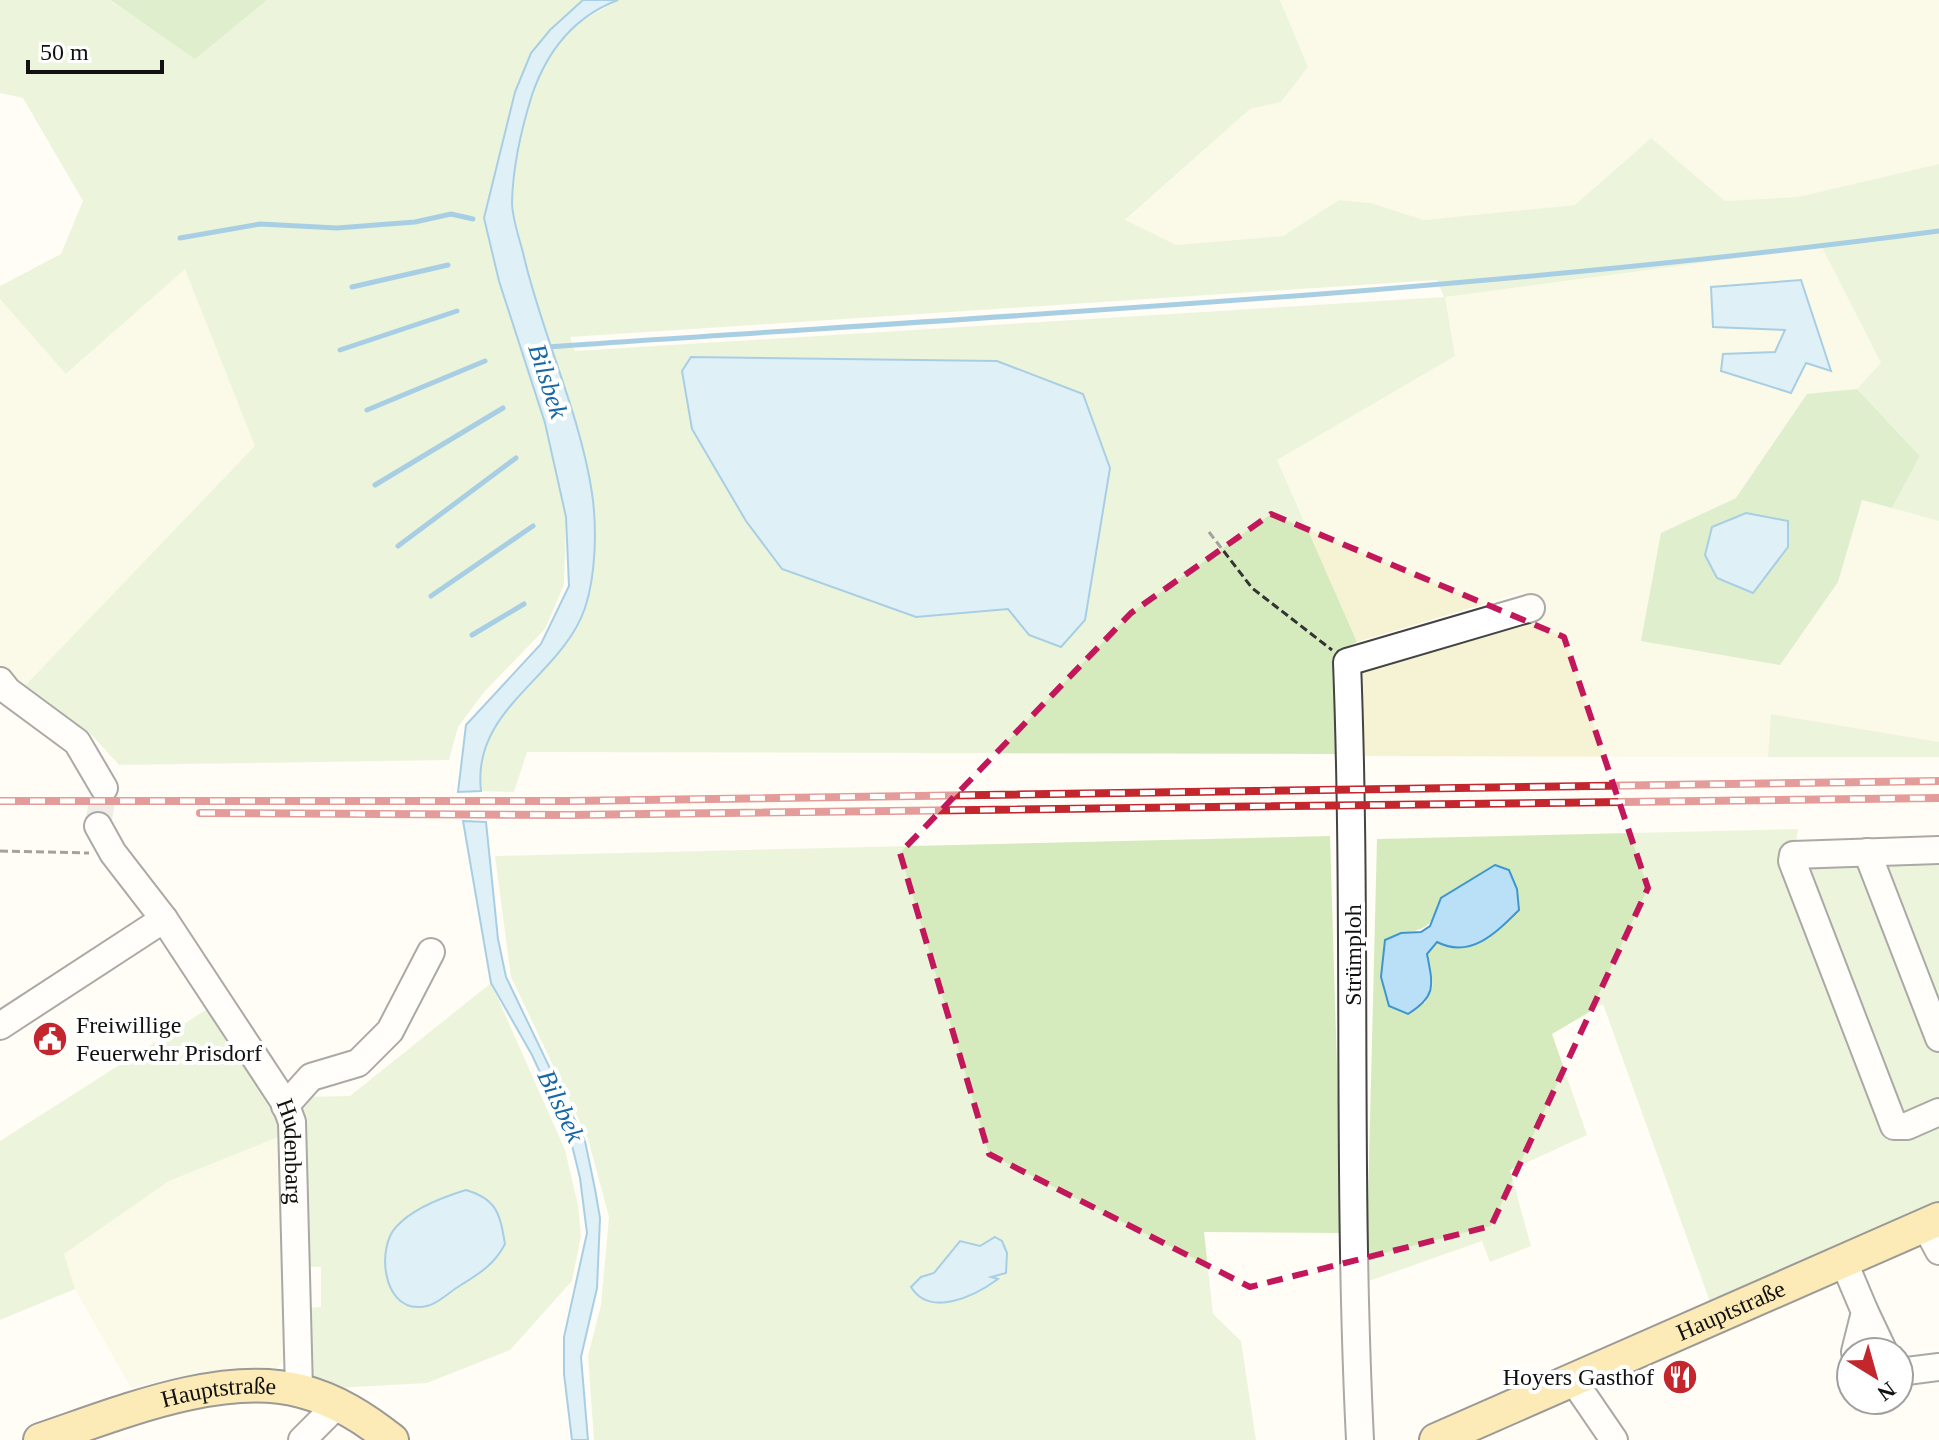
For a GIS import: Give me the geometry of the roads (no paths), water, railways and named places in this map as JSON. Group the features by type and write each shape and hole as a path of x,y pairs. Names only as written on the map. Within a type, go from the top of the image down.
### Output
{"main road":[{"name":"Hauptstraße","path":"1436,1440 1843,1260 1934,1232"},
{"name":"Hauptstraße","path":"40,1440 179,1397 257,1386 299,1390 338,1404 392,1440"}],"street":[{"name":"Strümploh","path":"1360,1440 1354,1331 1353,821 1347,662 1531,608"},
{"path":"0,681 8,691 77,742 104,788"},
{"name":"Hudenbarg","path":"98,826 113,853 164,919 285,1106 292,1122 299,1390"},
{"path":"1939,850 1793,855 1792,861 1894,1126 1907,1126 1939,1112"},
{"path":"1867,852 1939,1038"},
{"path":"0,1026 164,919"},
{"path":"285,1106 311,1077 358,1063 390,1031 431,952"},
{"path":"1843,1260 1876,1336"},
{"path":"1859,1336 1865,1312"},
{"path":"1915,1370 1939,1367"},
{"path":"1573,1380 1614,1440"},
{"path":"302,1440 338,1404"}],"water":[{"name":"Bilsbek","path":"583,0 618,0 575,26 545,64 521,134 512,202 533,290 571,405 586,464 595,521 591,581 585,608 573,633 503,715 490,737 482,762 481,791 458,792 466,725 541,644 569,586 566,517 545,423 499,281 484,218 515,92 531,53 550,30"},
{"path":"1801,280 1831,371 1806,363 1791,393 1721,371 1723,354 1775,352 1785,330 1713,327 1711,287"},
{"path":"691,357 997,361 1083,394 1110,468 1085,620 1061,647 1029,635 1008,609 916,617 782,569 746,521 692,429 682,371"},
{"path":"1746,513 1788,521 1788,547 1753,593 1717,578 1705,555 1712,527"},
{"name":"Bilsbek","path":"463,821 486,822 498,939 506,977 585,1141 595,1189 600,1218 597,1288 581,1357 588,1440 572,1440 564,1374 564,1337 587,1233 580,1178 570,1137 532,1055 491,983"},
{"path":"1495,865 1509,870 1517,889 1519,910 1501,928 1471,946 1460,948 1437,942 1427,954 1431,989 1424,1001 1408,1014 1389,1006 1381,977 1385,940 1401,933 1421,932 1430,926 1441,898"},
{"path":"466,1190 491,1203 499,1216 505,1244 486,1268 435,1303 424,1307 406,1304 390,1287 386,1274 386,1248 390,1236 396,1227 419,1209"},
{"path":"995,1237 1002,1241 1007,1253 1006,1273 991,1277 998,1279 977,1292 941,1303 919,1296 911,1287 921,1277 934,1273 960,1241 980,1246"}],"waterway":[{"path":"180,238 260,224 337,228 415,222 451,214 473,219"},
{"name":"Bilsbek","path":"545,347 1418,286 1766,252 1939,231"},
{"path":"352,287 448,265"},
{"path":"340,350 457,311"},
{"path":"367,410 485,361"},
{"path":"375,485 503,408"},
{"path":"398,546 516,458"},
{"path":"431,596 533,526"},
{"path":"472,635 524,604"}],"tunnel":[{"path":"98,826 104,788"}],"railway":[{"path":"0,801 570,801 1939,781"},
{"path":"200,813 570,815 1939,798"}],"place":[{"name":"Freiwillige Feuerwehr Prisdorf","path":"50,1039"},
{"name":"Hoyers Gasthof","path":"1680,1377"}]}
